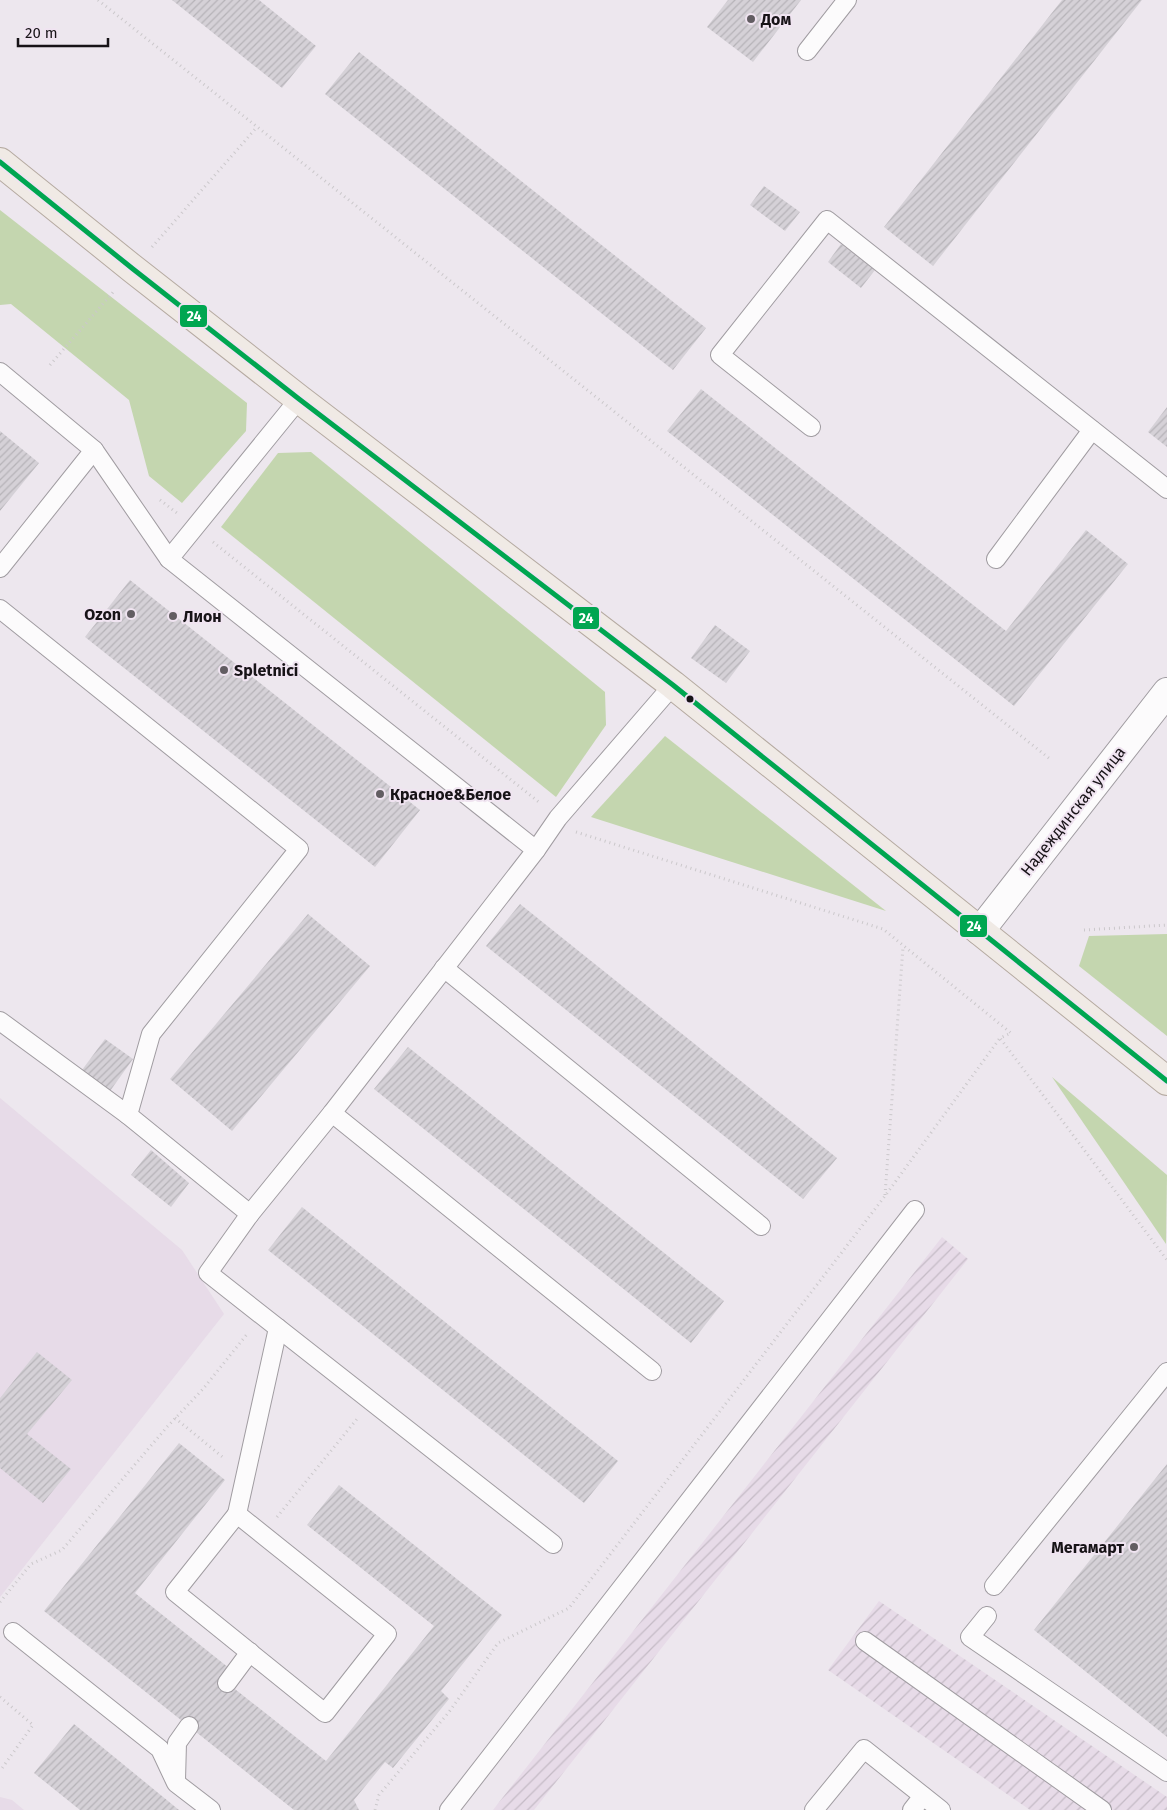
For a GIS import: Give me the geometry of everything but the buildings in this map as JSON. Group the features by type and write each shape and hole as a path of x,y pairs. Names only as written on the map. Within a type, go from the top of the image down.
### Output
{"main road":[{"path":"0,162 140,275 299,399 673,684 1167,1082"}],"street":[{"name":"Надеждинская улица","path":"980,931 1167,692"}],"lane":[{"path":"807,51 847,0"},
{"path":"811,427 720,355 827,220 1167,490"},
{"path":"0,372 94,450 169,559 536,850"},
{"path":"169,559 299,399"},
{"path":"996,559 1092,430"},
{"path":"0,568 94,450"},
{"path":"0,609 299,849 152,1034 128,1115"},
{"path":"553,1544 208,1273 250,1214 332,1113 536,850 558,818 673,684"},
{"path":"444,968 761,1226"},
{"path":"0,1021 128,1115 250,1214"},
{"path":"332,1113 652,1371"},
{"path":"449,1810 915,1210"},
{"path":"237,1514 387,1634 325,1713 175,1592 237,1514 278,1328"},
{"path":"994,1586 1167,1372"},
{"path":"987,1616 970,1637 1167,1772"},
{"path":"13,1632 160,1749 176,1783 211,1810"},
{"path":"865,1641 1102,1810"},
{"path":"226,1683 250,1652"},
{"path":"176,1783 177,1743 189,1726"},
{"path":"814,1810 864,1749 941,1810"},
{"path":"912,1810 923,1796"}],"path":[{"path":"98,0 1050,760"},
{"path":"158,498 577,833 883,929 1011,1033 1000,1038 885,1196 569,1608 498,1643 448,1712 379,1795 375,1810"},
{"path":"1084,930 1167,925"},
{"path":"885,1196 904,946"},
{"path":"1000,1038 1167,1260"},
{"path":"0,1602 31,1564 62,1550 175,1418 203,1389 262,1316"},
{"path":"262,1534 371,1401"},
{"path":"175,1418 245,1476"},
{"path":"0,1697 33,1725 0,1771"}],"shaded area":[{"path":"0,1098 182,1250 224,1314 0,1597"},
{"path":"942,1237 968,1259 534,1810 493,1810"},
{"path":"879,1601 1167,1797 1167,1810 1030,1810 828,1670"},
{"path":"0,1797 12,1800 24,1810 0,1810"}],"green space":[{"path":"0,210 247,403 246,431 182,503 149,476 129,400 11,304 0,305"},
{"path":"311,452 605,692 606,725 556,797 221,527 278,453"},
{"path":"665,736 886,911 591,817"},
{"path":"1167,934 1167,1036 1079,966 1089,936"},
{"path":"1052,1077 1167,1175 1166,1244"}],"transit line":[{"name":"24","path":"0,162 299,399 673,685 1167,1081"}],"place":[{"name":"Дом","path":"751,19"},
{"name":"Ozon","path":"131,614"},
{"name":"Лион","path":"173,616"},
{"name":"Spletnici","path":"224,670"},
{"name":"Красное&Белое","path":"380,794"},
{"name":"Мегамарт","path":"1134,1547"}]}
